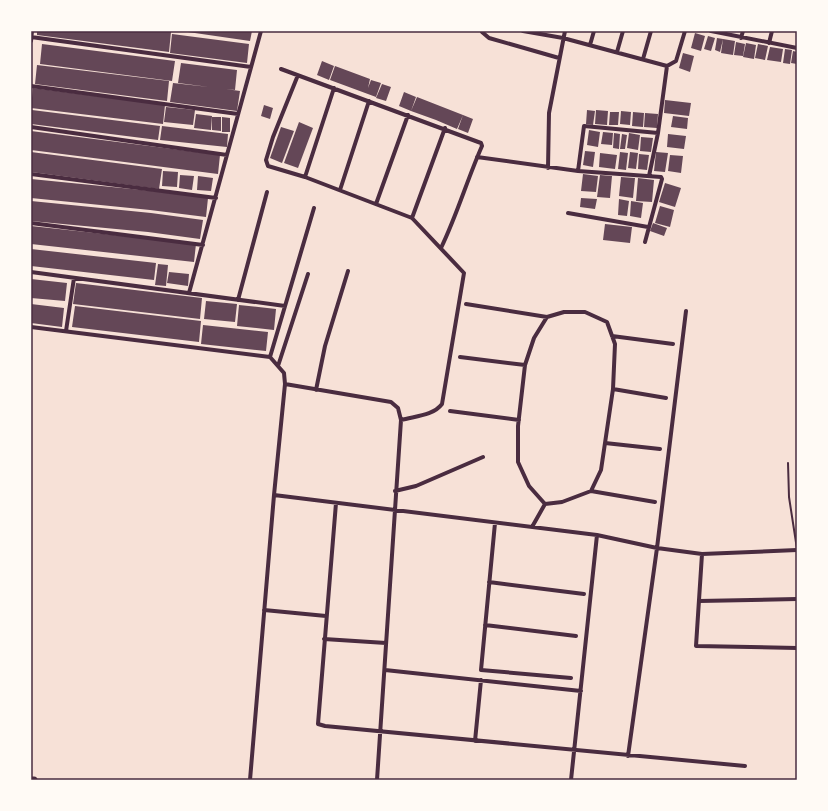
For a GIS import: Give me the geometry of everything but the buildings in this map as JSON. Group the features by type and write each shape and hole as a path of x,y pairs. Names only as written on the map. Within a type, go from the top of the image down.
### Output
{"street":[{"path":"31,41 32,31"},
{"path":"189,293 261,31"},
{"path":"523,31 563,38 666,66 676,61 685,31"},
{"path":"548,168 549,112 565,31"},
{"path":"590,45 594,31"},
{"path":"617,52 622,31"},
{"path":"643,59 651,31"},
{"path":"712,31 797,48"},
{"path":"741,38 743,31"},
{"path":"769,43 772,31"},
{"path":"482,32 489,38 559,58"},
{"path":"31,37 251,67"},
{"path":"649,176 658,133 666,66"},
{"path":"281,69 480,141 482,146 462,196 455,219 441,248"},
{"path":"298,75 273,137 266,160 268,166 305,176 412,218 464,273 442,404 437,410 432,412 401,420"},
{"path":"31,86 238,114"},
{"path":"305,176 334,88"},
{"path":"340,190 369,101"},
{"path":"376,204 408,115"},
{"path":"578,171 584,126 658,133"},
{"path":"31,127 227,155"},
{"path":"412,218 445,128"},
{"path":"477,157 548,168 649,176 662,179 645,242"},
{"path":"31,174 216,198"},
{"path":"238,300 267,192"},
{"path":"270,356 314,208"},
{"path":"568,213 648,228"},
{"path":"31,223 203,245"},
{"path":"316,390 325,346 348,271"},
{"path":"31,272 285,306"},
{"path":"278,366 308,274"},
{"path":"66,331 74,278"},
{"path":"466,304 547,317 564,312 585,312 607,322 614,344 613,389 601,470 591,491"},
{"path":"628,756 657,548 686,311"},
{"path":"544,504 529,486 518,462 519,420 525,365 534,338 547,317"},
{"path":"31,327 270,356 284,373 285,384 250,780"},
{"path":"612,336 673,344"},
{"path":"460,357 525,365"},
{"path":"285,384 391,402 398,408 401,420 395,491 396,510 377,780"},
{"path":"613,389 666,398"},
{"path":"450,411 519,420"},
{"path":"605,443 660,449"},
{"path":"395,491 416,486 483,457"},
{"path":"544,504 562,502 591,491 655,502"},
{"path":"274,495 597,535 657,548 702,554 797,550"},
{"path":"336,503 318,724 325,726 574,751 745,766"},
{"path":"532,527 544,504"},
{"path":"495,523 481,670 572,678"},
{"path":"571,780 597,535"},
{"path":"702,554 696,646 797,648"},
{"path":"489,582 584,594"},
{"path":"699,601 797,599"},
{"path":"264,610 326,616"},
{"path":"485,625 576,636"},
{"path":"324,639 386,643"},
{"path":"385,670 581,691"},
{"path":"475,741 481,680"}],"lane":[{"path":"788,463 789,497 797,550"}]}
